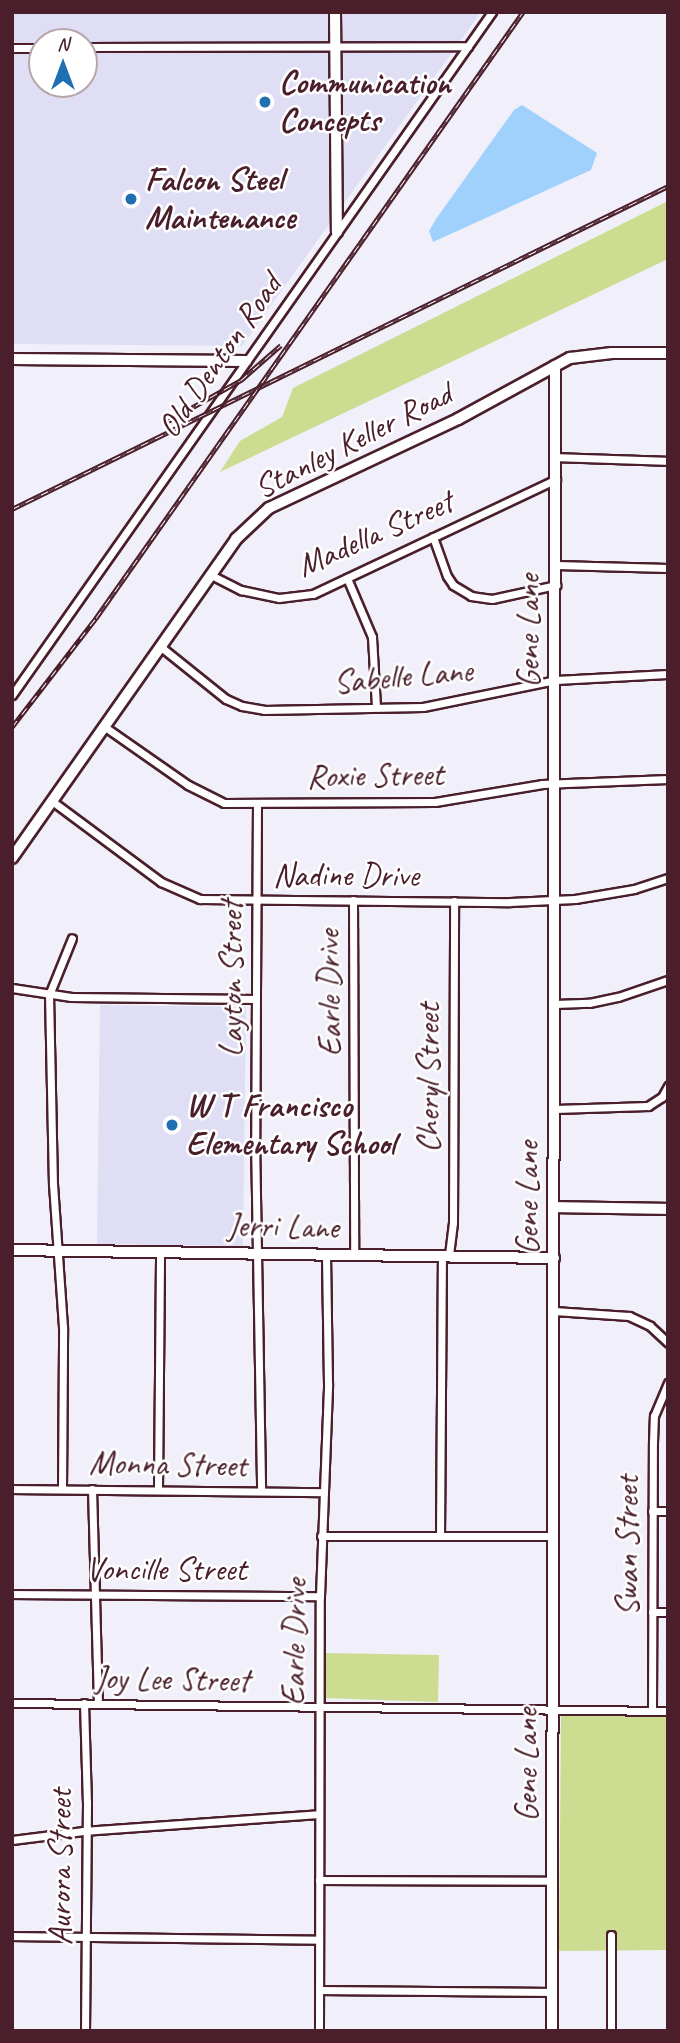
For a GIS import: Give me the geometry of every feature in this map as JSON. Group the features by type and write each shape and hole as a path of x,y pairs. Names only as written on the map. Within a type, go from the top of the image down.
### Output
{"street":[{"path":"335,12 337,232"},
{"name":"Old Denton Road","path":"12,695 492,12"},
{"path":"98,47 468,46"},
{"name":"Stanley Keller Road","path":"12,858 236,539 269,508 458,419 570,358 592,354 668,353"},
{"path":"12,359 246,361"},
{"name":"Gene Lane","path":"552,2031 555,366"},
{"path":"556,457 668,461"},
{"name":"Madella Street","path":"211,575 241,590 279,598 313,594 556,479"},
{"path":"433,537 447,576 453,585 471,596 492,600 556,585"},
{"path":"556,565 668,568"},
{"path":"347,578 372,637 376,707"},
{"name":"Sabelle Lane","path":"161,648 201,681 242,706 264,710 438,705 556,680 668,674"},
{"name":"Roxie Street","path":"105,727 215,801 435,802 504,789 668,779"},
{"name":"Nadine Drive","path":"52,802 176,891 200,899 555,900 608,895 668,878"},
{"name":"Layton Street","path":"257,803 256,999 261,1491"},
{"name":"Earle Drive","path":"353,900 355,1254"},
{"name":"Cheryl Street","path":"440,1536 446,1255 453,1223 454,901"},
{"path":"62,1489 63,1327 57,1252 49,995 72,937"},
{"path":"555,1004 589,1003 618,997 668,979"},
{"path":"12,988 49,995 118,999 256,999"},
{"path":"555,1109 648,1106 662,1097 668,1086"},
{"path":"554,1207 668,1209"},
{"name":"Jerri Lane","path":"12,1250 554,1258"},
{"path":"158,1489 160,1252"},
{"name":"Earle Drive","path":"319,2031 320,1596 328,1384 326,1254"},
{"path":"554,1311 629,1316 650,1326 668,1343"},
{"name":"Swan Street","path":"652,1711 654,1416 668,1383"},
{"name":"Monna Street","path":"12,1489 324,1492"},
{"path":"92,1489 98,1703"},
{"path":"652,1511 668,1511"},
{"path":"321,1536 554,1536"},
{"name":"Voncille Street","path":"12,1594 320,1596"},
{"path":"652,1612 668,1612"},
{"name":"Joy Lee Street","path":"12,1703 319,1706 553,1712 668,1711"},
{"name":"Aurora Street","path":"84,1703 85,2031"},
{"path":"12,1840 86,1831 318,1814"},
{"path":"319,1880 553,1881"},
{"path":"611,1935 611,2031"},
{"path":"12,1936 320,1940"},
{"path":"320,1990 552,1992"}],"shaded area":[{"path":"12,12 481,12 242,346 12,344"},
{"name":"W T Francisco Elementary School","path":"100,1005 246,1007 243,1246 97,1244"}],"green space":[{"path":"668,201 668,259 220,472 240,441 282,417 293,388"},
{"path":"325,1653 439,1655 438,1702 324,1698"},
{"path":"561,1715 668,1717 668,2031 666,1950 559,1951"}],"water":[{"path":"522,105 597,153 591,170 433,242 429,231 436,219 514,110"}],"railway":[{"path":"12,727 96,618 523,12"},
{"path":"12,509 668,186"},
{"path":"168,421 241,380 281,345"}],"place":[{"name":"Communication Concepts","path":"265,102"},
{"name":"Falcon Steel Maintenance","path":"131,199"},
{"name":"W T Francisco Elementary School","path":"172,1125"}]}
